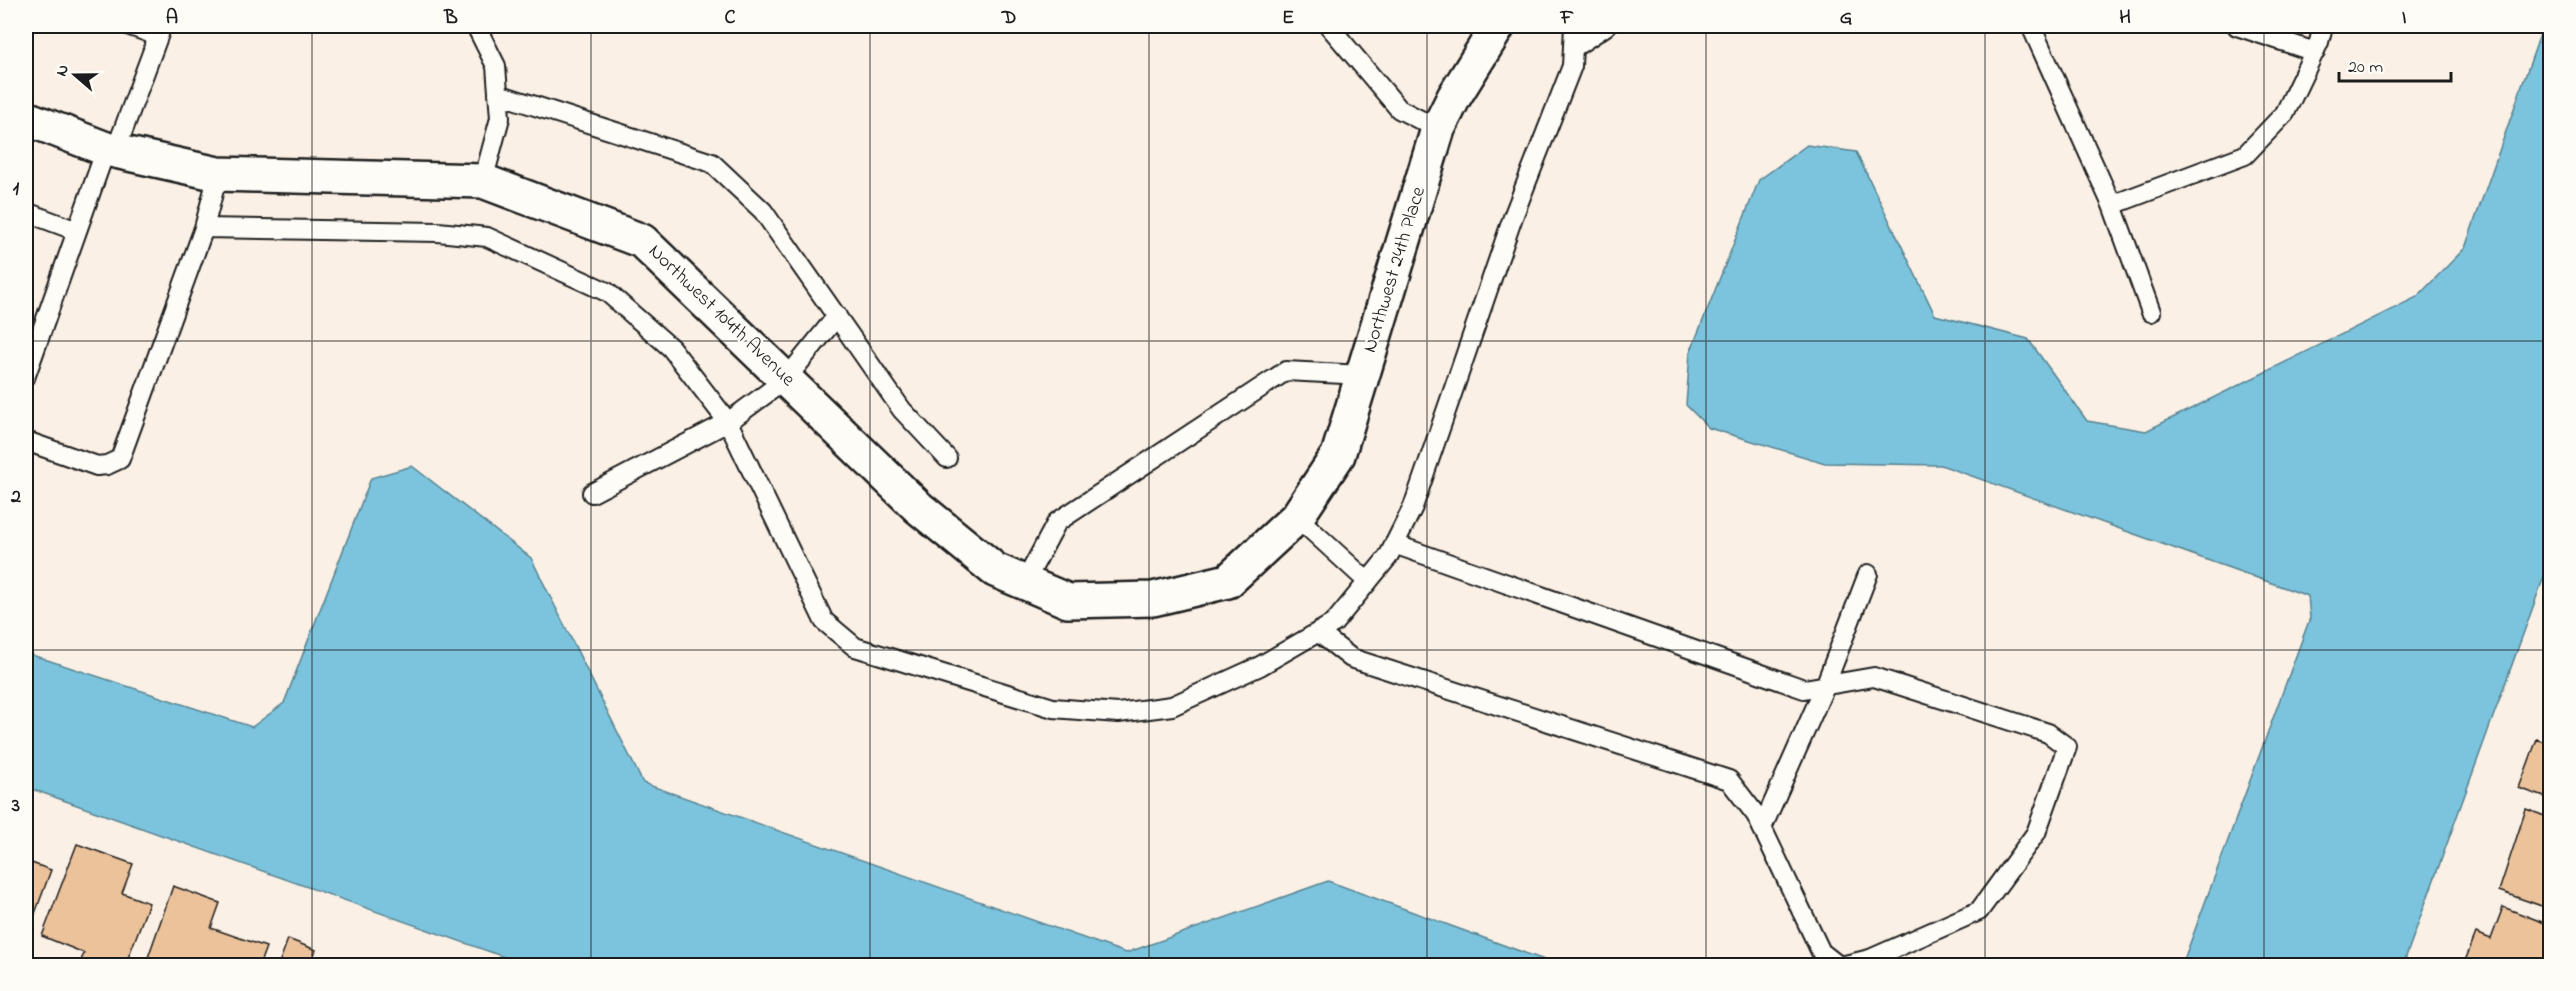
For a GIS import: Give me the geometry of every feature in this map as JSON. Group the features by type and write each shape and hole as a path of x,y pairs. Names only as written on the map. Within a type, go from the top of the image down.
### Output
{"street":[{"name":"Northwest 24th Place","path":"1297,517 1338,455 1438,129 1454,97 1498,26"},
{"name":"Northwest 104th Avenue","path":"26,118 110,150 218,174 483,181 642,241 919,508 995,570 1068,601 1153,599 1228,581 1297,517"}],"lane":[{"path":"26,375 77,231 160,31 130,26"},
{"path":"476,26 496,66 500,118 483,181"},
{"path":"1329,26 1399,109 1438,129"},
{"path":"204,228 438,232 487,237 607,292 671,348 728,422 824,621 855,647 1053,708 1118,713 1172,706 1260,666 1334,623 1388,557 1413,507 1513,217 1572,66 1574,26"},
{"path":"1573,48 1606,26"},
{"path":"2031,26 2112,205 2151,312"},
{"path":"2237,26 2315,52"},
{"path":"2112,205 2245,155 2285,113 2315,52 2323,26"},
{"path":"498,94 712,163 763,211 902,410 947,458"},
{"path":"26,441 97,466 107,465 120,459 204,228 218,174"},
{"path":"26,212 77,231"},
{"path":"592,493 728,422 786,379 837,316"},
{"path":"1024,582 1057,522 1286,371 1363,375"},
{"path":"1297,517 1368,582"},
{"path":"1318,633 1351,658 1729,780 1756,815 1821,952 1840,966 1869,959 1979,911 2036,833 2067,747 2048,733 1874,677 1804,689 1394,544"},
{"path":"1762,828 1826,686 1868,574"}],"water":[{"path":"2543,26 2550,26 2550,560 2403,965 2182,965 2310,618 2308,596 1941,465 1825,463 1709,428 1686,405 1690,353 1759,180 1807,145 1856,152 1935,315 2028,339 2087,421 2146,431 2417,297 2465,248"},
{"path":"412,466 531,558 643,783 1126,953 1328,881 1558,965 527,965 26,787 26,653 252,727 284,703 371,478"}],"building":[{"path":"2537,739 2550,744 2550,799 2519,788"},
{"path":"2526,809 2550,818 2550,909 2499,891"},
{"path":"77,844 133,864 122,893 149,903 125,966 79,966 84,953 42,936"},
{"path":"26,861 51,870 26,938"},
{"path":"173,886 220,903 211,928 266,947 259,966 145,966"},
{"path":"2503,907 2550,925 2550,966 2463,966 2476,933 2491,939"},
{"path":"288,939 316,950 311,962 321,966 278,966"}]}
